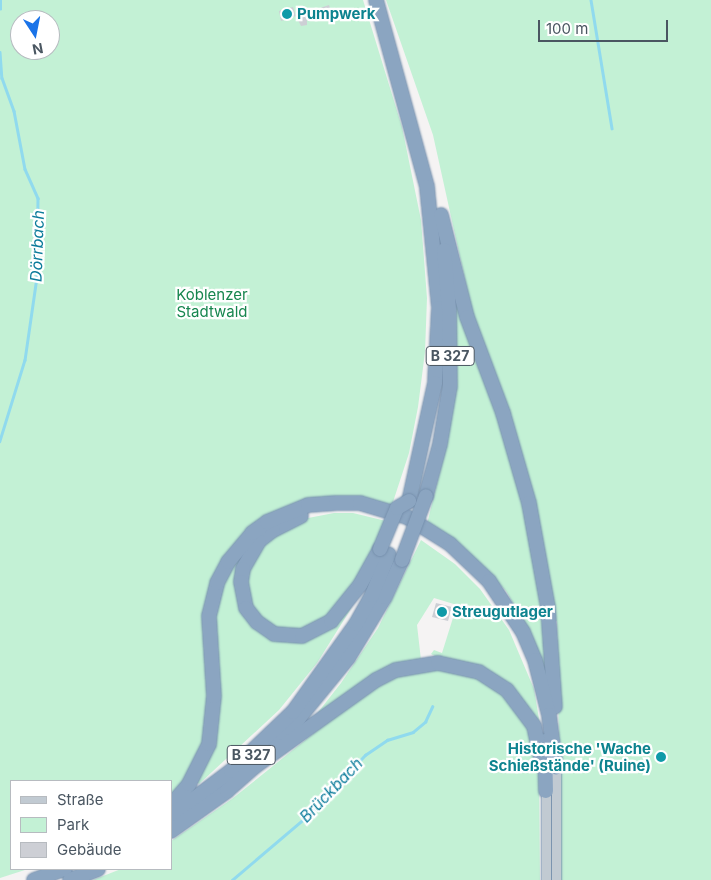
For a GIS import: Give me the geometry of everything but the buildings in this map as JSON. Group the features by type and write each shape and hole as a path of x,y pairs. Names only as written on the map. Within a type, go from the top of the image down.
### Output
{"highway":[{"name":"B 327","path":"172,830 227,791 254,767 304,715 348,658 385,597 402,560 426,496 440,444 450,386 449,309 441,215 416,109 377,0"},
{"name":"B 327","path":"172,815 231,772 293,712 356,624 372,595 384,551 411,496 435,383 439,308 427,187 377,0"},
{"path":"441,215 467,317 516,454 540,556 552,643 556,768"},
{"path":"172,804 190,784 209,744 214,696 209,616 217,584 228,562 252,533 286,512 308,505 360,503 407,517 450,544 489,581 523,632 535,660 550,715 556,768"},
{"path":"384,551 331,621 310,634 288,637 274,634 257,622 246,608 241,589 243,569 259,542 289,521 311,513 360,510 383,516 424,538 482,587 516,635 528,662 543,717 546,790"},
{"path":"254,767 376,680 396,670 438,663 464,666 492,678 522,706 534,726 539,744 546,790"},
{"path":"34,880 62,870"},
{"path":"70,880 95,870"}],"street":[{"path":"556,768 556,880"},
{"path":"546,790 546,880"}],"green space":[{"name":"Koblenzer Stadtwald","path":"0,0 363,0 402,127 421,220 427,298 425,352 418,407 409,453 392,505 357,497 298,502 274,512 216,576 208,730 193,771 172,796 172,780 10,780 10,870 25,870 0,878"},
{"path":"386,0 711,0 711,880 561,880 557,621 553,623 549,598 471,307 433,135"},
{"path":"454,292 516,472 537,576 547,670 544,670 527,627 506,591 459,543 427,524 442,463"},
{"path":"334,513 353,513 386,521 374,553 331,616 292,634 261,622 245,591 246,573 262,543 303,519"},
{"path":"256,540 242,608 287,641 352,607 317,663 279,710 199,784 195,780 204,763 212,629 223,576"},
{"path":"421,540 455,564 480,589 509,630 534,689 541,731 525,703 431,654 434,650 442,653 457,605 434,598 417,625 421,660 308,725 341,683 378,628"},
{"path":"428,669 457,671 486,682 515,705 535,741 539,761 540,880 93,880 118,870 172,870 172,840 232,799 355,700 394,677"}],"waterway":[{"name":"Dörrbach","path":"0,0 0,9"},
{"name":"Brückbach","path":"591,0 612,128"},
{"name":"Dörrbach","path":"0,52 2,78 14,111 25,169 38,198 37,277 25,360 0,441"},
{"name":"Brückbach","path":"232,880 312,812 365,755 387,740 413,732 425,722 432,707"}],"place":[{"name":"Pumpwerk","path":"287,14"},
{"name":"Streugutlager","path":"442,612"},
{"name":"Historische 'Wache Schießstände' (Ruine)","path":"661,757"}]}
